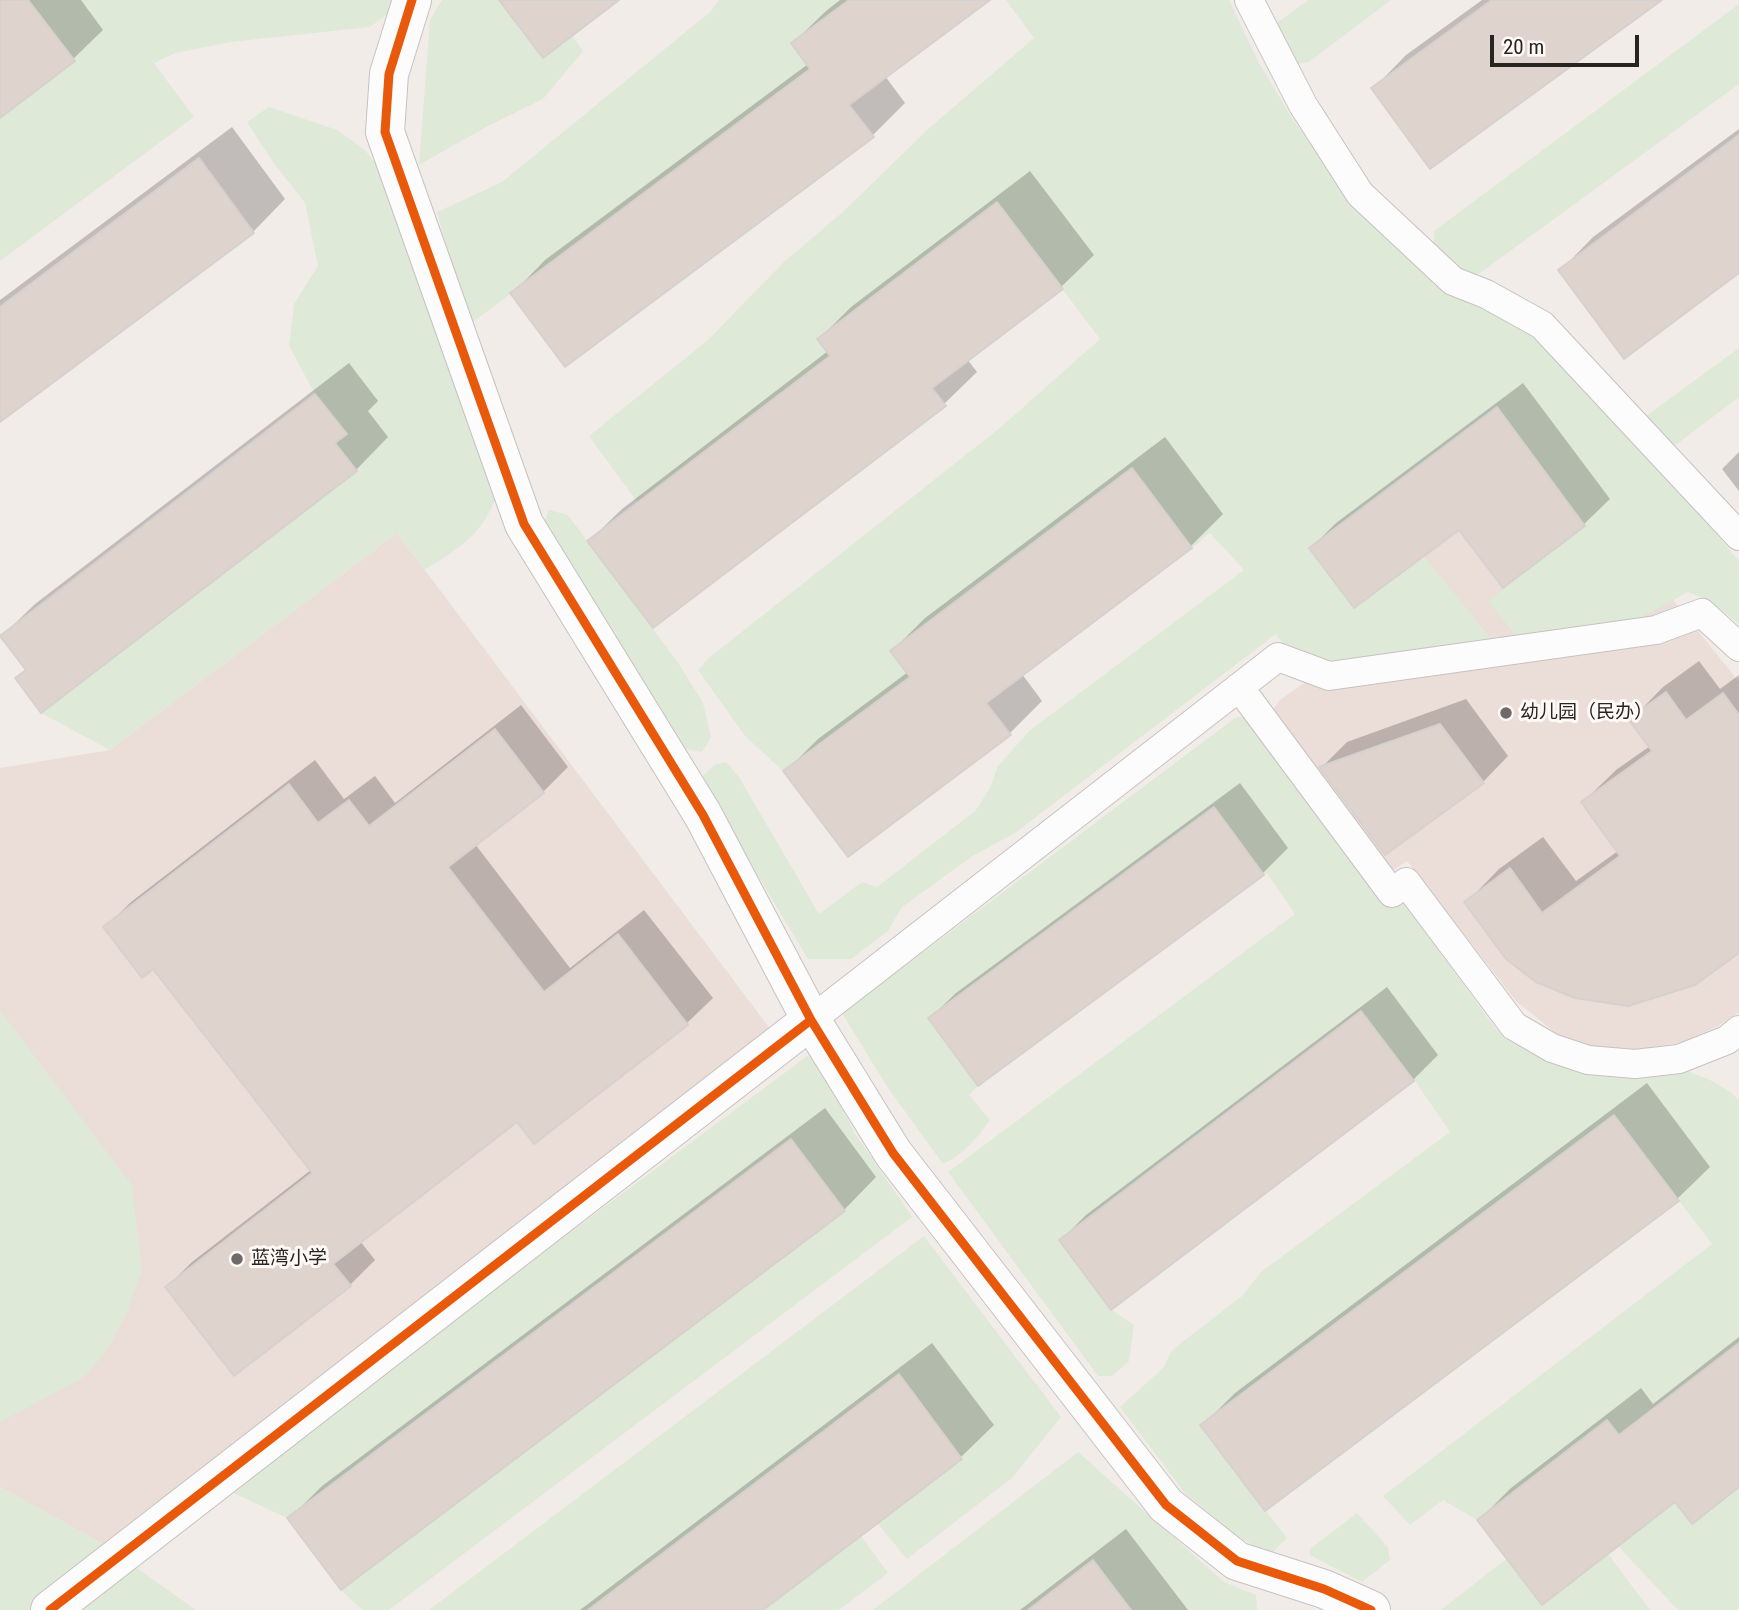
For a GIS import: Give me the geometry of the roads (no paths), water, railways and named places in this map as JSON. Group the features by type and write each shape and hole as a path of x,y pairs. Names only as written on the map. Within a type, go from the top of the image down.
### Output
{"street":[{"path":"412,0 389,74 385,132 524,524 703,815 811,1020 893,1153 1166,1505 1237,1561 1324,1589 1371,1610"},
{"path":"50,1610 811,1020"}],"lane":[{"path":"1250,0 1303,105 1360,194 1453,281 1486,294 1542,325 1739,536"},
{"path":"811,1020 1278,657 1329,676 1656,630 1702,613 1739,647"},
{"path":"1239,687 1392,893 1406,882 1514,1026 1552,1048 1588,1060 1635,1064 1679,1059 1735,1043"}],"place":[{"name":"幼儿园（民办）","path":"1506,713"},
{"name":"蓝湾小学","path":"237,1259"}]}
